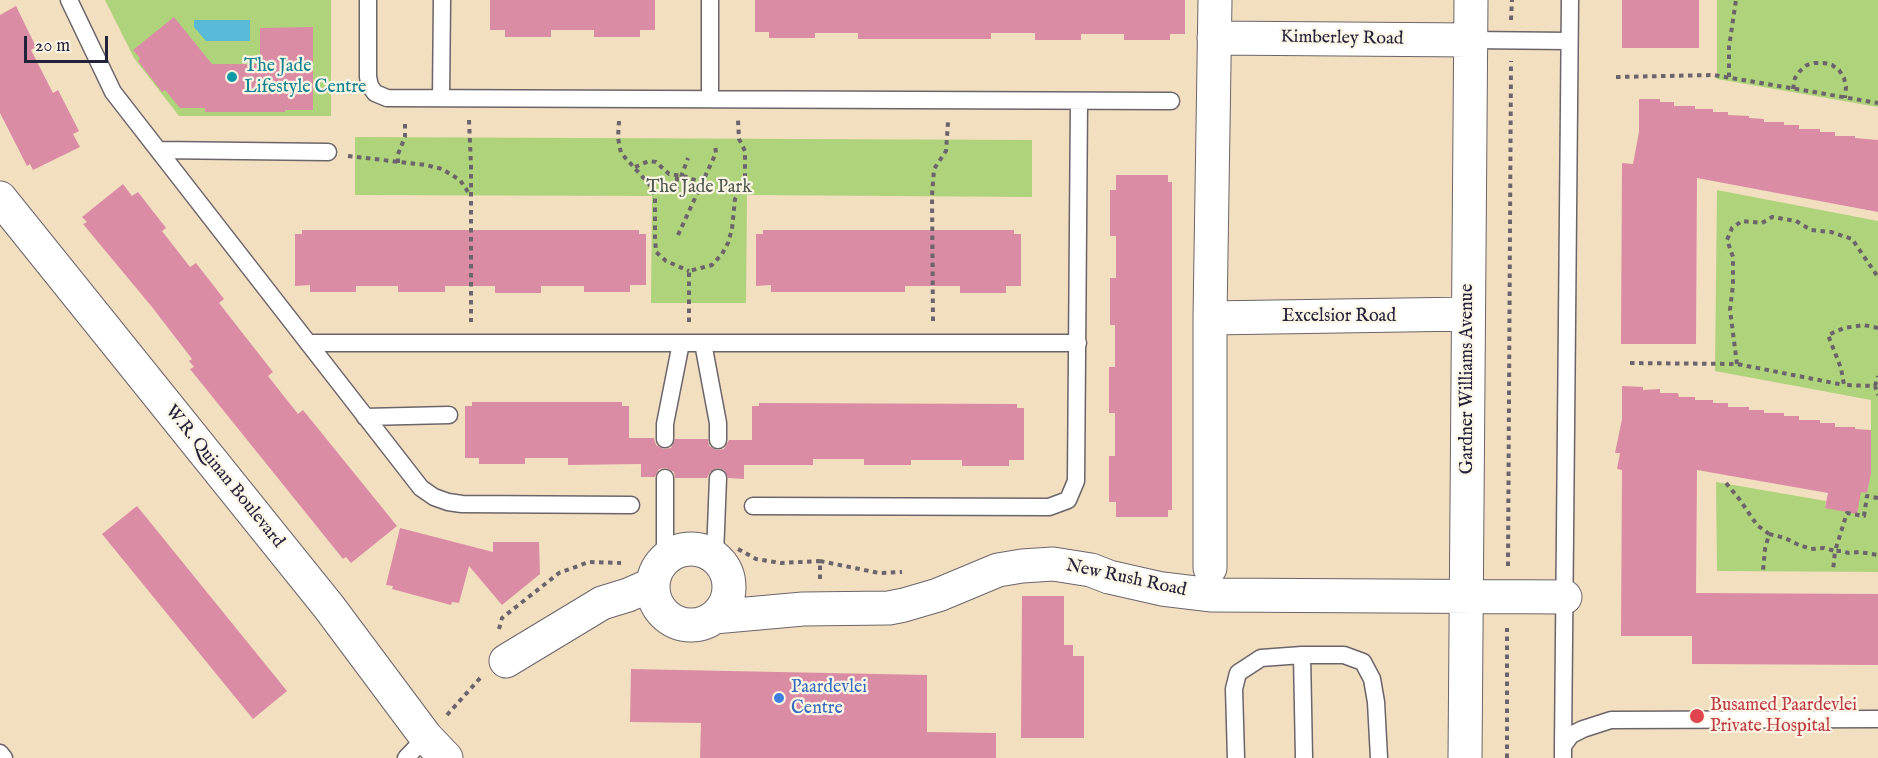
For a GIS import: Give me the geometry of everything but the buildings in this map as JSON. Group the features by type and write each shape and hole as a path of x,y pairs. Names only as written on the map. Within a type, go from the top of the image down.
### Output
{"street":[{"path":"1210,568 1210,318 1215,0"},
{"name":"Gardner Williams Avenue","path":"1465,758 1471,0"},
{"name":"Kimberley Road","path":"1214,38 1470,40"},
{"name":"W.R. Quinan Boulevard","path":"0,198 329,607 426,751"},
{"name":"Excelsior Road","path":"1210,318 1468,314"},
{"name":"New Rush Road","path":"495,667 602,603 628,596 684,549 725,550"},
{"path":"714,618 723,608 728,597 730,584 725,550"},
{"name":"New Rush Road","path":"573,621 605,616 638,615 668,618 691,625 704,623 714,618 803,609 875,609 904,605 938,595 998,570 1053,564 1091,570 1109,577 1162,589 1212,595 1565,597"},
{"path":"659,571 654,597 659,608 668,618"},
{"name":"New Rush Road","path":"730,584 803,609"}],"lane":[{"path":"69,0 113,92 421,488 434,497 462,504 631,505"},
{"path":"368,0 368,78 370,86 381,97 1172,101"},
{"path":"441,98 442,0"},
{"path":"710,0 710,99"},
{"path":"1563,752 1570,0"},
{"path":"1470,40 1569,41"},
{"path":"753,506 1049,507 1068,500 1076,481 1079,101"},
{"path":"158,150 327,152"},
{"path":"308,343 1078,343"},
{"path":"665,439 665,424 691,343"},
{"path":"691,343 718,423 718,440"},
{"path":"365,417 449,415"},
{"path":"659,571 665,478"},
{"path":"718,478 725,550"},
{"path":"1236,758 1234,689 1238,673 1261,658 1302,655 1344,655 1363,662 1372,679 1376,702 1379,758"},
{"path":"1302,655 1304,758"},
{"path":"1563,752 1571,735 1611,720 1878,718"},
{"path":"0,753 4,758"}],"path":[{"path":"1507,758 1512,0"},
{"path":"1729,78 1729,47 1736,0"},
{"path":"1793,89 1795,78 1807,65 1824,63 1839,70 1844,78 1845,98"},
{"path":"1616,76 1714,75 1878,103"},
{"path":"398,163 398,154 405,137 406,98"},
{"path":"469,98 471,343"},
{"path":"620,99 618,138 621,153 649,184 655,196 656,252 666,261 689,271 712,265 722,254 728,243 735,199 745,183 745,151 739,139 737,99"},
{"path":"934,343 932,196 934,169 946,151 947,145 948,100"},
{"path":"678,235 716,153 715,145"},
{"path":"327,152 442,169 460,180 470,195"},
{"path":"677,194 679,177 688,158"},
{"path":"635,167 649,161 656,162 669,174 687,177 702,183"},
{"path":"1737,364 1730,310 1733,257 1727,240 1732,228 1742,221 1762,223 1772,217 1796,221 1811,230 1831,232 1852,239 1878,277"},
{"path":"689,271 691,343"},
{"path":"1844,385 1841,368 1828,335 1844,328 1864,325 1878,328"},
{"path":"1630,363 1737,364 1844,385 1875,386"},
{"path":"1878,376 1875,386 1878,395"},
{"path":"1726,483 1757,525 1769,534 1812,549 1824,548 1848,553 1878,555"},
{"path":"1833,571 1835,551 1847,513 1864,516 1867,496 1878,498"},
{"path":"1763,571 1769,534"},
{"path":"725,550 739,550 756,560 781,563 820,561"},
{"path":"426,751 495,667"}],"green space":[{"path":"105,0 331,0 331,116 179,116 134,58"},
{"path":"1717,0 1878,0 1878,107 1717,79"},
{"name":"The Jade Park","path":"355,137 1032,140 1032,197 747,195 746,303 651,303 652,196 355,195"},
{"path":"1717,190 1878,221 1878,572 1717,571 1716,482 1826,501 1825,508 1861,492 1867,492 1871,471 1871,400 1715,371"}],"water":[{"path":"194,20 250,20 250,41 206,41 194,27"}],"place":[{"name":"The Jade Lifestyle Centre","path":"232,77"},
{"name":"Paardevlei Centre","path":"779,698"},
{"name":"Busamed Paardevlei Private Hospital","path":"1697,716"}]}
